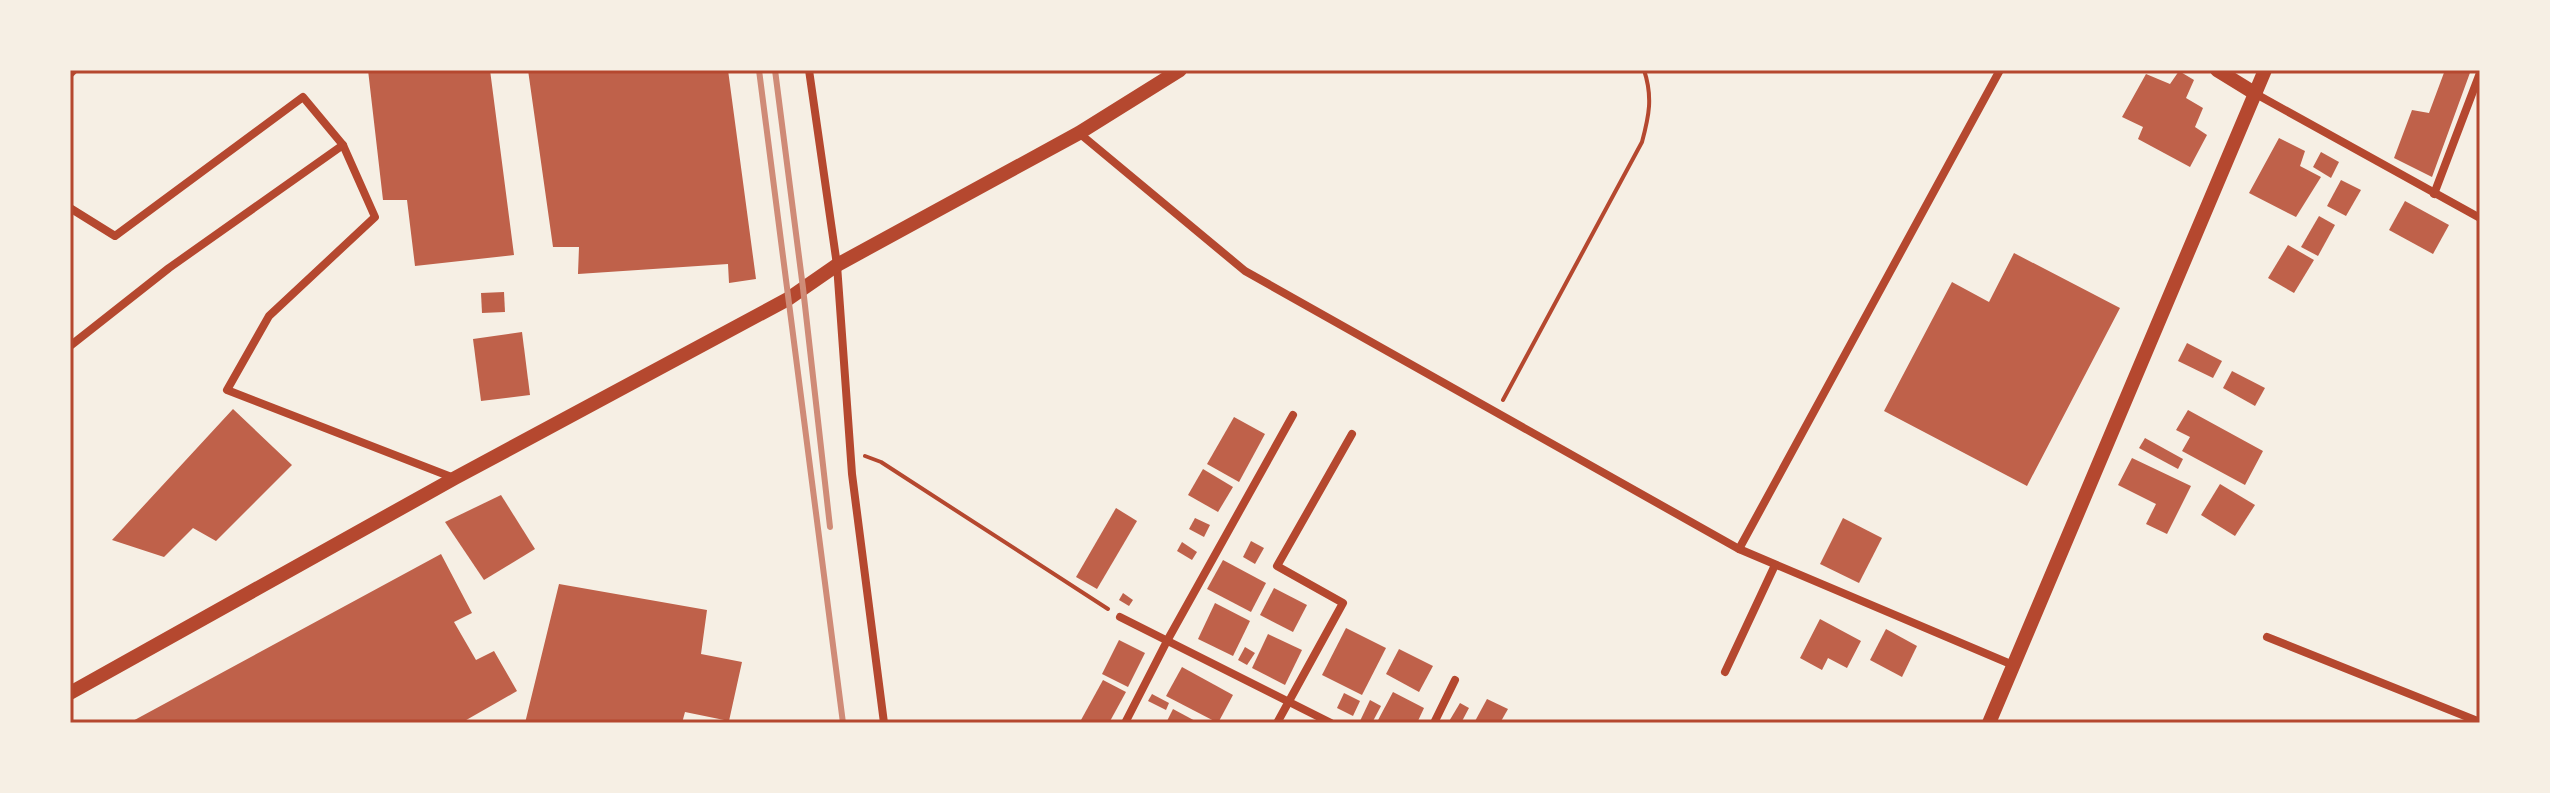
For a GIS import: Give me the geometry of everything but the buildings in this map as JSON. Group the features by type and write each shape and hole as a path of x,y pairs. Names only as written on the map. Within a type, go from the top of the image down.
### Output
{"street":[{"path":"70,74 74,70"},
{"path":"809,70 837,265 851,451 884,723"},
{"path":"70,693 455,478 788,299 837,265 1079,133 1180,70"},
{"path":"1739,549 2000,70"},
{"path":"2217,70 2480,218"},
{"path":"1989,723 2265,70"},
{"path":"2434,194 2480,73"},
{"path":"70,208 115,236 303,97 343,145 375,217 269,316 227,390 455,478"},
{"path":"1079,133 1245,271 1739,549 2013,665"},
{"path":"70,346 169,268 343,145"},
{"path":"1125,723 1293,415"},
{"path":"1277,723 1343,603 1277,566 1352,434"},
{"path":"1725,672 1775,565"},
{"path":"1120,617 1331,723"},
{"path":"2267,637 2480,722"},
{"path":"1434,723 1455,680"}],"path":[{"path":"1496,413 1642,142 1650,110 1650,87 1644,70"},
{"path":"851,451 881,462 1120,617"}],"railway":[{"path":"759,70 843,723"},
{"path":"775,70 830,527"}]}
